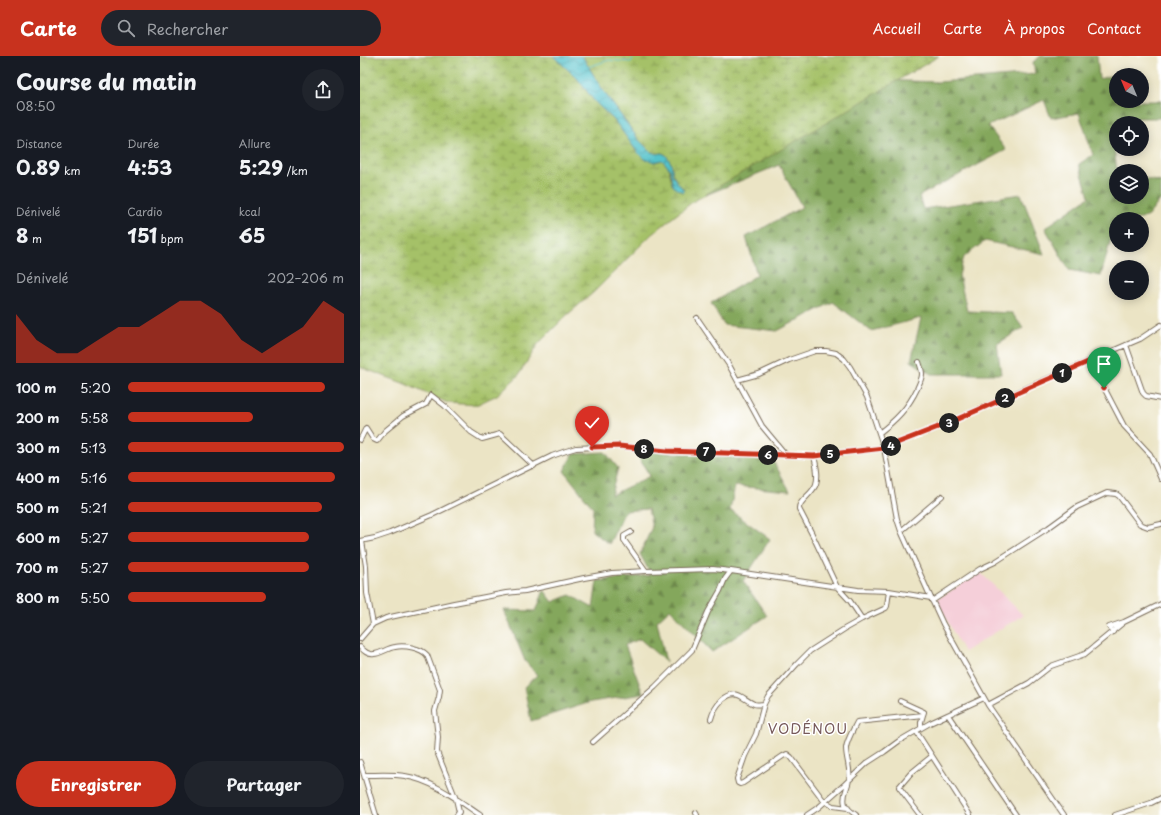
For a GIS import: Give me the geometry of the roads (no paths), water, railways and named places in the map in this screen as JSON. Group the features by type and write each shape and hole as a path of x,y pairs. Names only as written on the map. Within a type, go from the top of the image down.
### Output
{"street":[{"path":"697,318 729,365 762,426 786,455"},
{"path":"373,624 367,593 366,566 361,541 390,533 432,515 566,451 576,448 619,446 667,451 814,456 884,448 946,424 1140,339 1161,325"},
{"path":"1126,345 1143,393 1146,396 1161,399"},
{"path":"737,380 759,374 789,360 815,351 836,353 844,359 867,397 884,448 897,520 943,624 988,705 1064,815"},
{"path":"1090,361 1124,426 1148,451 1161,480"},
{"path":"879,433 893,422 910,402 920,383 922,374 919,362"},
{"path":"360,440 366,428 373,439 377,441 385,431 403,416 426,404 431,395 446,406 471,432 482,439 500,434 534,466"},
{"path":"814,456 817,478 816,486 810,495 800,503 799,509 837,587 850,601 862,619"},
{"path":"360,639 373,624 386,618 446,604 525,591 584,578 646,571 731,571 858,590 889,591 932,600 980,569 995,562 1044,531 1077,507 1107,493 1116,494 1119,496 1140,524 1148,527 1161,524"},
{"path":"901,531 942,496"},
{"path":"631,532 624,536 624,540 646,571"},
{"path":"593,742 655,687 692,650 724,579 731,571"},
{"path":"848,808 833,806 824,801 791,756 787,754 743,783 738,783 737,779 745,756 756,734 764,704 768,696 810,652 836,634 862,619 886,608 889,591"},
{"path":"988,705 1029,683 1052,666 1086,654 1124,622 1161,604"},
{"path":"360,647 368,654 378,654 395,646 409,647 420,650 427,655 440,690 435,711 438,737 437,752 456,799 459,812 457,815"},
{"path":"710,719 715,708 725,698 731,695 740,695 753,704 764,704"},
{"path":"807,815 867,763 921,728 984,698"},
{"path":"900,701 924,712 921,728"},
{"path":"856,815 845,804 844,797 849,780 846,749 857,722 923,715"},
{"path":"948,715 1016,815"},
{"path":"916,731 970,815"},
{"path":"920,815 899,787 911,773 932,756"},
{"path":"360,762 376,815"},
{"path":"365,776 404,775 414,778 442,790 480,815"},
{"path":"1115,815 1151,803 1161,798"}],"water":[{"path":"553,56 582,56 604,92 639,140 651,152 666,155 671,163 673,175 684,190 683,192 675,188 670,170 664,162 662,160 654,162 645,159 638,153 614,120 595,102 577,78"}],"waterway":[{"path":"588,67 609,60 631,62 634,56"}],"district":[{"name":"VODÉNOU","path":"808,728"}]}
